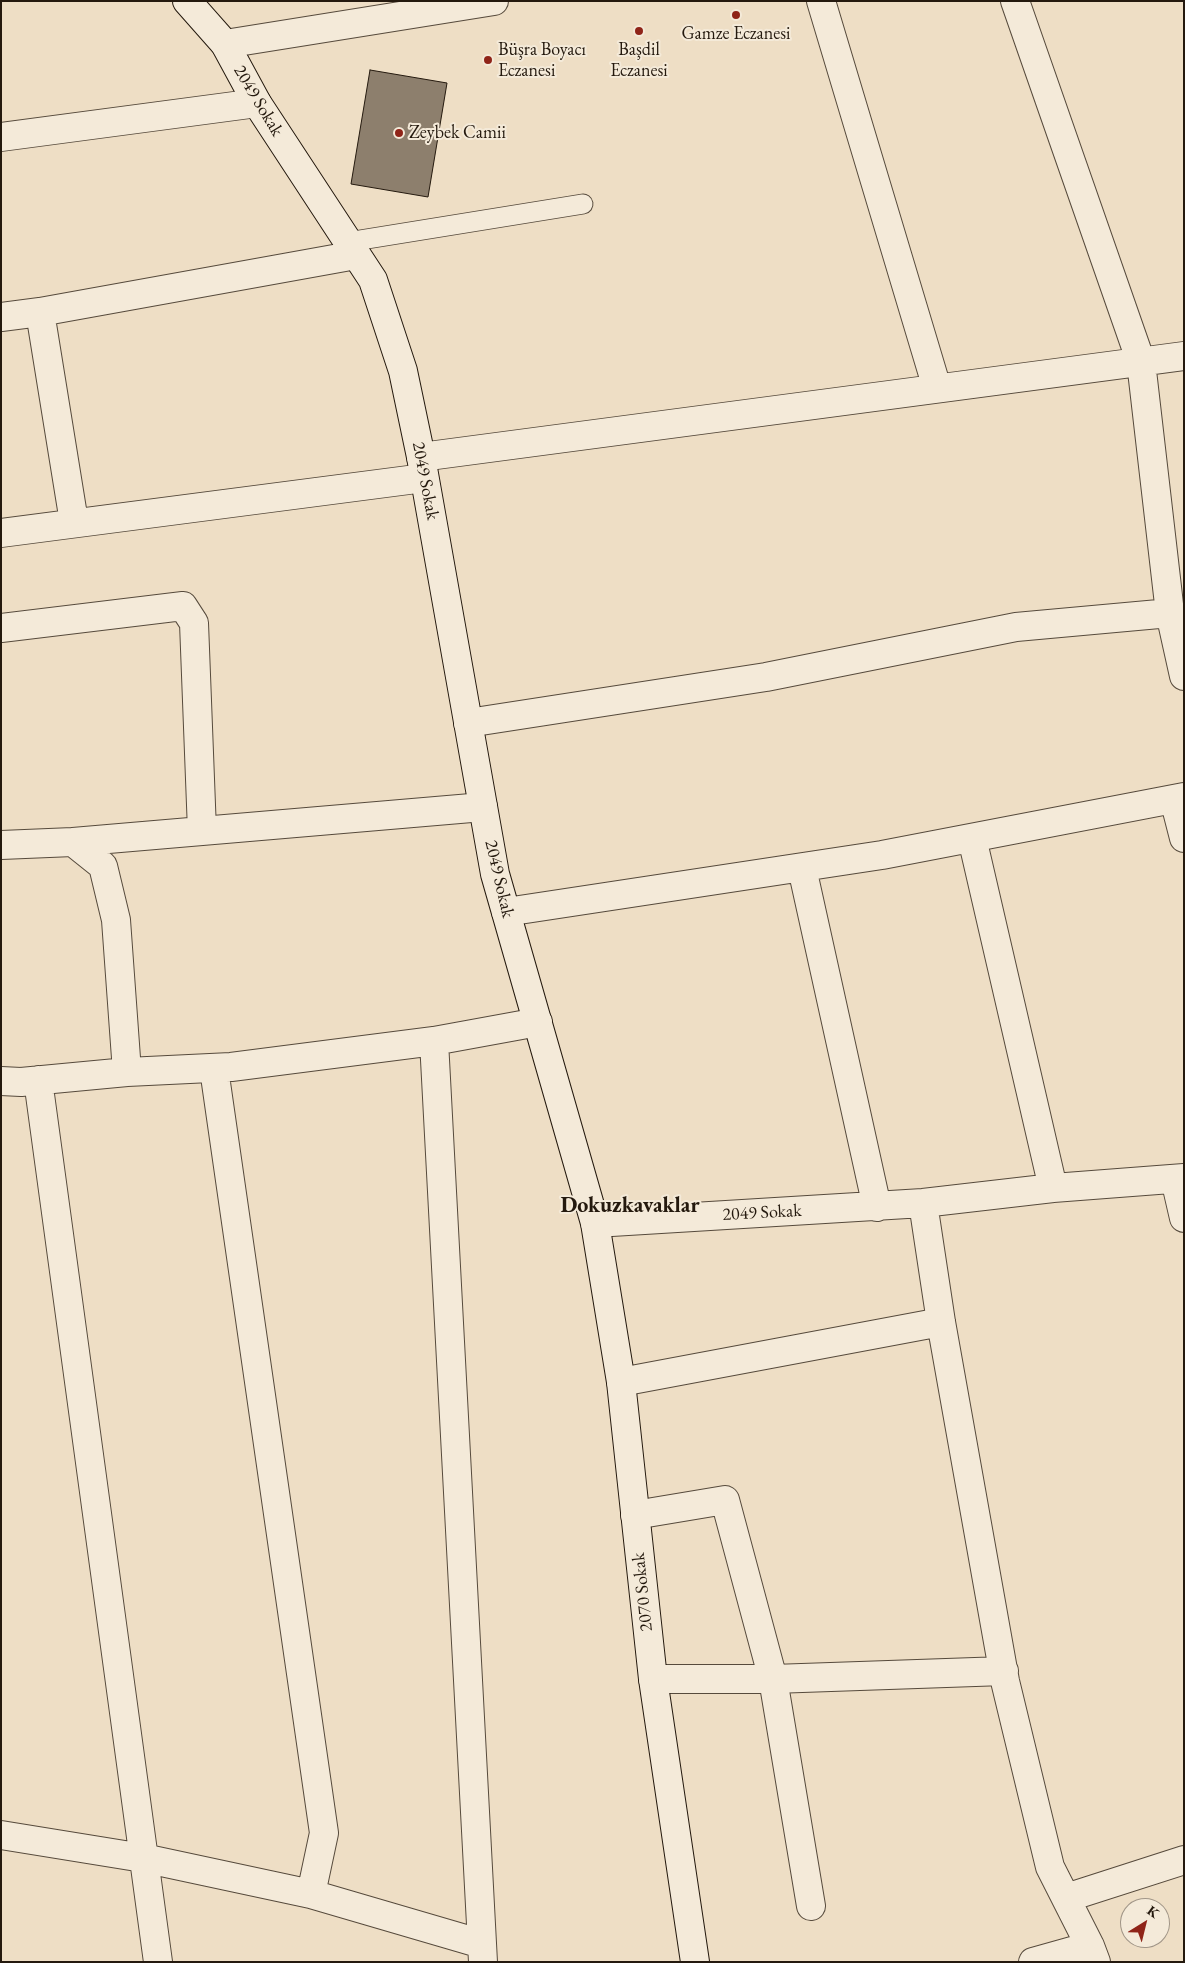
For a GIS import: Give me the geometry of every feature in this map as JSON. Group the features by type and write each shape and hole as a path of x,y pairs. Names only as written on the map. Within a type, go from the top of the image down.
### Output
{"street":[{"name":"2049 Sokak","path":"187,1 225,44 257,103 372,280 403,372 422,467 495,874 595,1223 923,1204 1053,1188 1179,1178"},
{"path":"225,44 494,1"},
{"path":"821,1 937,388"},
{"path":"1015,1 1141,362 1170,613 1183,665"},
{"path":"1,137 257,103"},
{"path":"1,317 40,312 352,248"},
{"path":"40,312 74,522"},
{"path":"1,533 937,388 1184,356"},
{"path":"1,628 183,606 194,622 202,831"},
{"path":"468,723 766,677 1016,627 1170,613"},
{"path":"506,912 882,856 1179,798 1184,838"},
{"path":"1,845 73,842 483,807"},
{"path":"972,838 1053,1188"},
{"path":"73,842 103,866 116,920 127,1072"},
{"path":"802,868 877,1207"},
{"path":"1,1081 21,1082 127,1072 214,1068 434,1041 538,1022"},
{"path":"1,1835 143,1858 311,1894 483,1953 434,1041"},
{"path":"214,1068 324,1833 311,1894"},
{"path":"38,1080 158,1962"},
{"path":"1179,1178 1184,1218"},
{"path":"923,1204 941,1322 1004,1671 1050,1867 1093,1954 1033,1962"},
{"name":"2070 Sokak","path":"595,1223 621,1382 653,1679 695,1962"},
{"path":"621,1382 941,1322"},
{"path":"635,1515 725,1500 773,1679 811,1906"},
{"path":"653,1679 773,1679 1004,1671"},
{"path":"1066,1898 1184,1860"}],"lane":[{"path":"352,248 583,204"}],"building":[{"name":"Zeybek Camii","path":"370,70 447,83 428,197 351,184"}],"place":[{"name":"Gamze Eczanesi","path":"736,15"},
{"name":"Başdil Eczanesi","path":"639,31"},
{"name":"Büşra Boyacı Eczanesi","path":"488,60"},
{"name":"Zeybek Camii","path":"399,133"}],"district":[{"name":"Dokuzkavaklar","path":"630,1206"}]}
